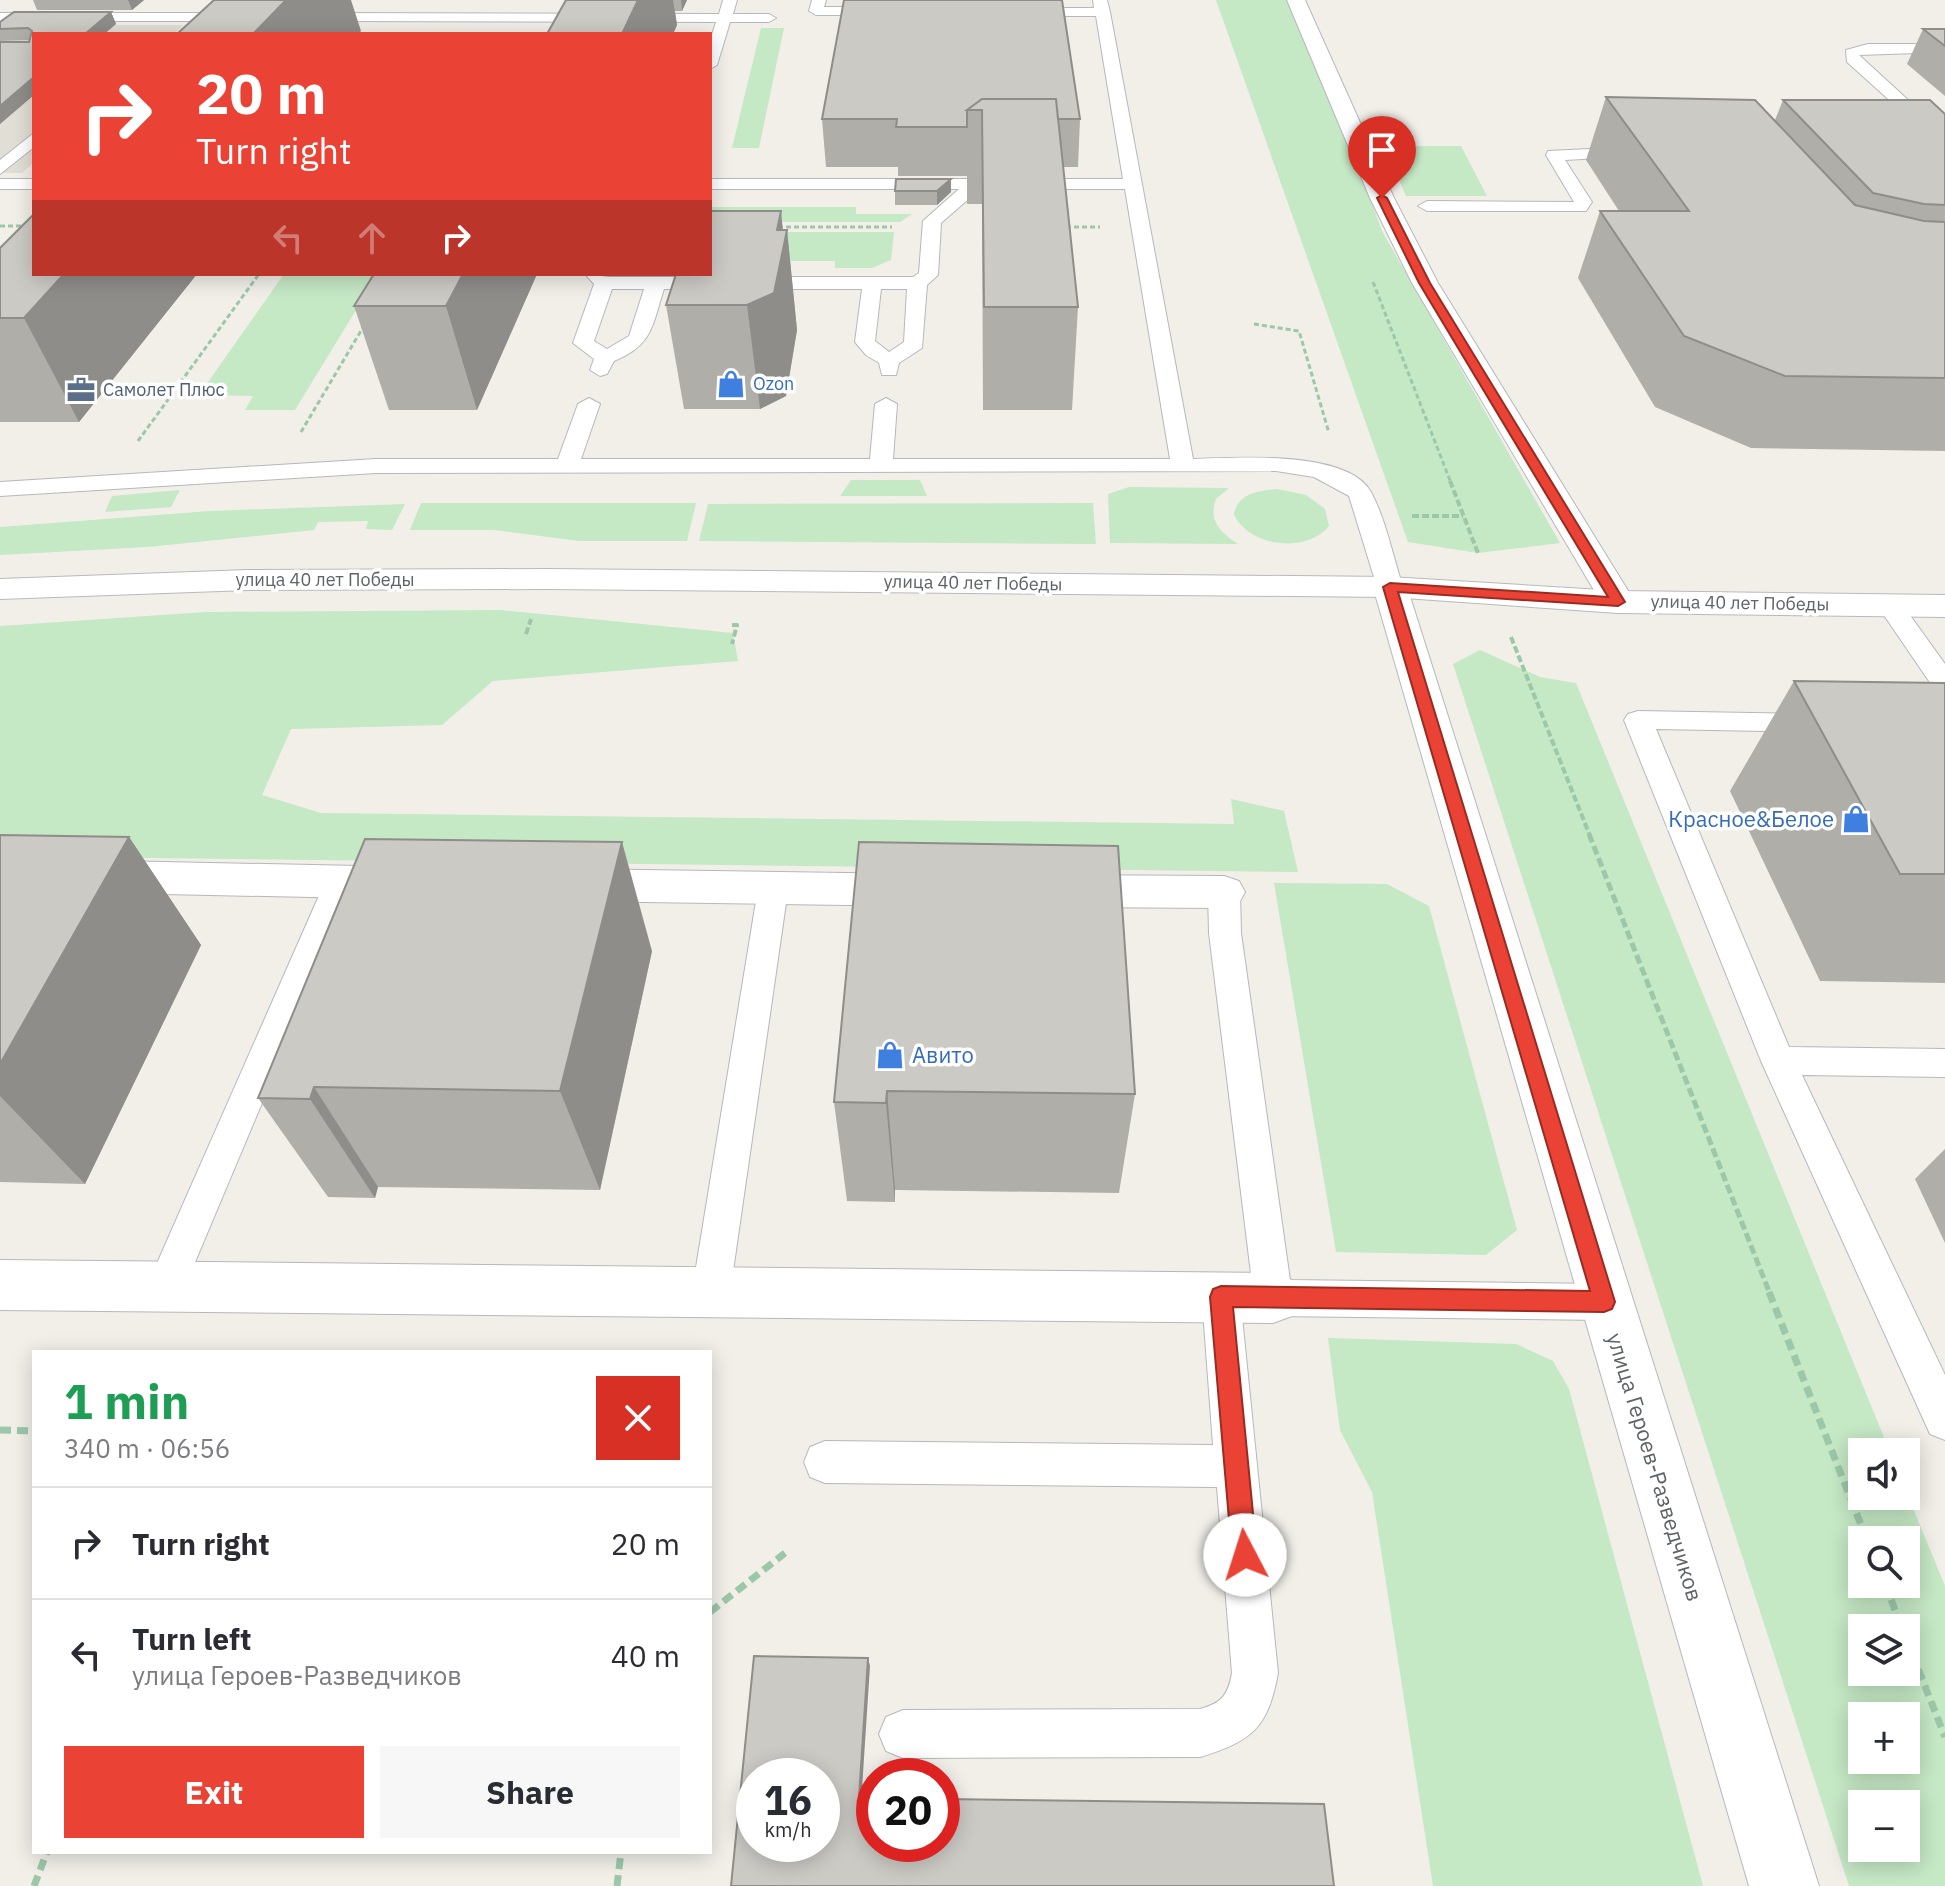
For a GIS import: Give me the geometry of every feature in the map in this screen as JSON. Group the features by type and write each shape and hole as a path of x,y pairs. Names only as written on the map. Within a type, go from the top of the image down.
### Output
{"street":[{"path":"1296,0 1382,198 1425,283 1618,602"},
{"name":"улица 40 лет Победы","path":"0,589 248,580 467,579 1390,587 1618,602 1945,606"},
{"name":"улица Героев-Разведчиков","path":"1390,587 1604,1302 1784,1886"},
{"path":"0,881 117,877 448,883"},
{"path":"541,885 959,890"},
{"path":"1022,891 1224,892"},
{"path":"0,1285 1273,1298"}],"lane":[{"path":"712,58 730,0"},
{"path":"819,0 816,11 895,11"},
{"path":"1007,12 1101,6 1183,466"},
{"path":"0,17 248,17"},
{"path":"294,17 769,18"},
{"path":"454,32 464,17"},
{"path":"1945,48 1868,48 1851,53 1852,59 1913,113 1945,124"},
{"path":"0,169 32,140"},
{"path":"0,152 18,152"},
{"path":"1427,206 1580,207 1583,202 1554,155 1642,152"},
{"path":"0,184 32,184"},
{"path":"712,184 1133,184"},
{"path":"656,283 638,338 603,364 583,343 600,278 656,283 917,283 928,275 932,221 976,184"},
{"path":"872,283 865,342 889,365 912,348 917,283"},
{"path":"567,466 589,404"},
{"path":"881,466 886,404"},
{"path":"0,489 376,466 1290,467 1323,471 1348,482 1360,493 1390,587"},
{"path":"1890,605 1945,684"},
{"path":"1838,723 1638,720 1778,1061 1945,1420"},
{"path":"166,1286 340,882"},
{"path":"711,1292 773,889"},
{"path":"1224,892 1225,933 1273,1298 1604,1302"},
{"path":"1778,1061 1945,1063"},
{"path":"903,1734 1200,1733 1228,1725 1250,1705 1255,1673 1221,1297"},
{"path":"825,1462 1237,1466"}],"path":[{"path":"0,226 32,226"},
{"path":"109,480 258,276"},
{"path":"278,471 370,315"},
{"path":"1254,324 1299,331 1329,431 1323,471"},
{"path":"1405,516 1463,516"},
{"path":"1506,624 1861,1526"},
{"path":"0,1430 32,1431"},
{"path":"712,1610 785,1553"},
{"path":"1920,1674 1945,1737"},
{"path":"34,1886 46,1854"},
{"path":"617,1886 621,1854"}],"shaded area":[{"path":"0,25 183,25 176,32 32,32 32,164 22,173 0,173"}],"green space":[{"path":"1216,0 1299,0 1382,231 1560,543 1478,553 1408,542"},
{"path":"761,28 784,28 759,148 732,148"},
{"path":"1384,146 1461,146 1487,196 1406,196"},
{"path":"712,207 856,207 856,214 912,214 900,222 712,222"},
{"path":"712,232 894,232 891,260 872,268 835,268 835,261 712,261"},
{"path":"283,276 377,276 295,410 245,410 253,396 199,395"},
{"path":"851,480 920,480 927,496 840,496"},
{"path":"1129,487 1229,488 1216,499 1214,514 1221,530 1238,544 1110,543 1108,494"},
{"path":"1277,489 1306,495 1325,509 1329,526 1307,541 1293,543 1265,540 1252,534 1234,515 1239,502 1250,494"},
{"path":"180,490 171,507 105,512 112,496"},
{"path":"421,503 696,503 687,541 579,541 494,530 410,530"},
{"path":"1093,503 1096,544 699,541 708,504"},
{"path":"405,504 392,530 366,529 368,521 318,522 314,530 148,547 0,555 0,527 210,511"},
{"path":"500,610 733,633 738,661 493,681 442,725 291,729 262,795 321,813 1234,824 1231,799 1284,811 1298,872 71,857 0,861 0,626 206,612"},
{"path":"1480,650 1540,677 1576,683 1884,1438 1848,1438 1848,1510 1914,1510 1945,1586 1945,1886 1849,1886 1453,664"},
{"path":"1274,883 1387,884 1429,906 1517,1230 1486,1255 1336,1252"},
{"path":"1328,1338 1516,1344 1553,1361 1569,1389 1703,1886 1433,1886 1372,1492 1340,1430"}],"building":[{"path":"214,0 286,0 255,32 179,32"},
{"path":"566,0 638,0 623,32 548,32"},
{"path":"844,0 1062,0 1080,119 1058,119 1056,99 982,99 967,110 967,127 896,127 897,119 822,119"},
{"path":"14,12 111,12 87,32 32,32 32,79 0,106 0,42 29,42 32,31 28,28 0,29 0,22"},
{"path":"1923,29 1945,29 1945,46"},
{"path":"1606,97 1755,100 1855,205 1924,221 1945,222 1945,378 1785,376 1684,336 1600,211 1689,211"},
{"path":"982,99 1056,99 1078,307 984,307 982,110 967,110"},
{"path":"1783,100 1930,100 1945,114 1945,205 1924,204 1873,193"},
{"path":"896,179 951,179 937,191 895,191"},
{"path":"712,211 781,211 777,230 787,230 774,293 747,305 666,305 675,276 712,276"},
{"path":"32,216 32,276 62,276 24,318 0,318 0,248"},
{"path":"373,276 462,276 446,306 354,306"},
{"path":"1794,681 1945,683 1945,874 1900,874"},
{"path":"0,835 129,837 0,1064"},
{"path":"365,839 622,842 560,1091 314,1087 310,1099 258,1098"},
{"path":"859,842 1118,846 1135,1094 887,1091 886,1103 834,1102"},
{"path":"754,1656 868,1658 862,1758 856,1758 856,1862 960,1862 960,1799 1324,1804 1334,1886 731,1886 736,1836 736,1862 840,1862 840,1758 744,1758"}],"place":[{"name":"Ozon","path":"731,384"},
{"name":"Самолет Плюс","path":"81,390"},
{"name":"Красное&Белое","path":"1856,819"},
{"name":"Авито","path":"890,1055"}],"route":[{"path":"1245,1555 1221,1297 1604,1302 1390,587 1618,602 1425,283 1382,198"}]}
